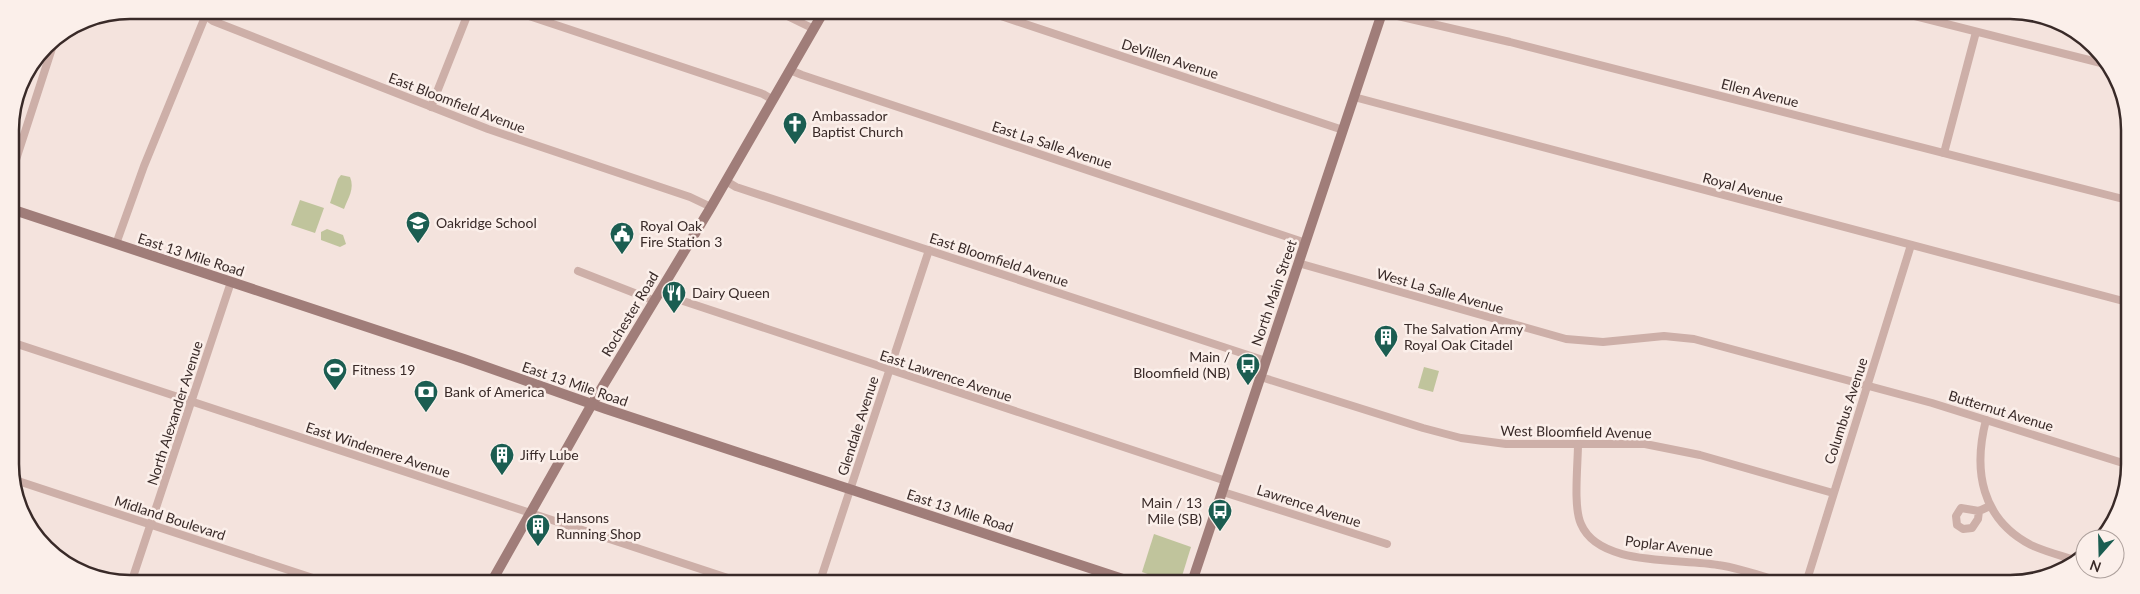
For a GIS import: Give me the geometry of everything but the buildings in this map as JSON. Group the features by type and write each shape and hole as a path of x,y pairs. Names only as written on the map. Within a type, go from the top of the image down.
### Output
{"main road":[{"name":"Rochester Road","path":"495,575 592,404 711,207 820,19"},
{"name":"North Main Street","path":"1194,575 1380,19"},
{"name":"East 13 Mile Road","path":"19,212 464,359 850,490 1111,575"}],"street":[{"path":"116,244 144,166 204,19"},
{"name":"East Bloomfield Avenue","path":"211,19 431,107 520,140 690,197 711,207"},
{"path":"431,107 466,19"},
{"path":"538,19 742,87 773,100"},
{"path":"793,19 814,29"},
{"name":"DeVillen Avenue","path":"1010,19 1343,130"},
{"name":"Ellen Avenue","path":"1405,19 1510,42 2121,198"},
{"path":"1926,19 2098,62"},
{"path":"1944,153 1976,32"},
{"path":"19,148 51,51"},
{"name":"East La Salle Avenue","path":"790,70 1306,243"},
{"name":"Royal Avenue","path":"1354,97 2121,300"},
{"name":"East Bloomfield Avenue","path":"726,181 736,187 1266,361"},
{"name":"Columbus Avenue","path":"1808,575 1911,245"},
{"name":"Glendale Avenue","path":"822,575 929,250"},
{"name":"West La Salle Avenue","path":"1298,263 1549,336 1603,342 1644,337 1682,337 1868,386"},
{"name":"East Lawrence Avenue","path":"578,271 890,370 1226,481"},
{"name":"North Alexander Avenue","path":"134,575 231,282"},
{"name":"East Windemere Avenue","path":"19,344 719,575"},
{"name":"West Bloomfield Avenue","path":"1261,377 1461,438 1506,444 1617,442 1671,448 1833,492"},
{"name":"Butternut Avenue","path":"1868,386 1986,420 2121,462"},
{"path":"1986,420 1979,468 1990,506 2003,522 2022,539 2046,551 2069,558"},
{"name":"Poplar Avenue","path":"1578,444 1578,514 1584,531 1597,543 1615,551 1646,558 1723,566 1755,575"},
{"name":"Midland Boulevard","path":"20,482 305,575"},
{"name":"Lawrence Avenue","path":"1223,492 1387,544"},
{"path":"1979,511 1990,506"}],"green space":[{"path":"341,175 350,177 352,186 344,209 330,203"},
{"path":"300,200 324,208 315,233 291,225"},
{"path":"327,229 343,235 346,244 340,247 321,240 321,232"},
{"path":"1424,367 1439,371 1433,392 1418,388"},
{"path":"1154,534 1191,547 1182,575 1151,575 1142,572"}],"place":[{"name":"Ambassador Baptist Church","path":"795,145"},
{"name":"Oakridge School","path":"418,244"},
{"name":"Royal Oak Fire Station 3","path":"622,255"},
{"name":"Dairy Queen","path":"674,314"},
{"name":"The Salvation Army Royal Oak Citadel","path":"1386,358"},
{"name":"Main / Bloomfield (NB)","path":"1248,386"},
{"name":"Fitness 19","path":"335,391"},
{"name":"Bank of America","path":"426,413"},
{"name":"Jiffy Lube","path":"502,476"},
{"name":"Main / 13 Mile (SB)","path":"1220,532"},
{"name":"Hansons Running Shop","path":"538,547"}]}
